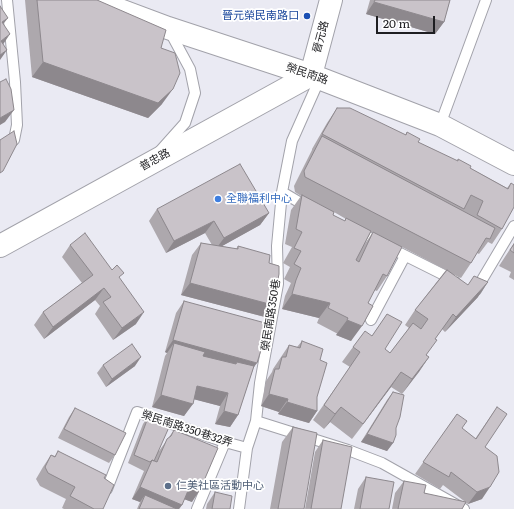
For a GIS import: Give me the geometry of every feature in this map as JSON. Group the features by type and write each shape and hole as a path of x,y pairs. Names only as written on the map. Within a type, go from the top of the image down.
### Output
{"street":[{"name":"榮民南路","path":"93,0 168,28 315,76 440,125 514,164"},
{"name":"晉元路","path":"315,76 332,0"},
{"name":"普忠路","path":"0,246 147,165 315,76"}],"lane":[{"path":"6,0 15,82 16,125 14,140"},
{"path":"440,125 486,0"},
{"path":"147,165 185,123 195,93 190,69 168,28"},
{"name":"榮民南路350巷","path":"239,509 247,448 256,421 267,326 278,284 277,246 282,192 292,141 315,76"},
{"path":"282,192 320,213"},
{"path":"348,227 476,290 514,226"},
{"path":"371,320 405,256"},
{"name":"榮民南路350巷32弄","path":"107,489 137,412 247,448"},
{"path":"256,421 348,450 382,463 464,509"},
{"path":"197,509 225,442"}],"building":[{"path":"37,0 97,0 166,30 161,48 175,53 180,73 173,89 158,103 43,62"},
{"path":"375,0 450,0 444,22 374,2"},
{"path":"0,6 8,18 2,22 10,34 1,41 7,50 0,55"},
{"path":"6,79 11,89 14,110 0,118 0,82"},
{"path":"337,108 350,108 406,135 407,132 420,139 418,142 458,161 458,159 471,166 470,168 508,189 511,183 514,185 514,207 502,229 477,215 483,201 471,195 464,209 322,134"},
{"path":"14,131 17,144 3,171 0,173 0,140"},
{"path":"322,136 495,228 490,239 486,238 471,263 305,177 304,171"},
{"name":"全聯福利中心","path":"240,164 269,213 224,238 214,221 174,241 157,209"},
{"path":"302,195 334,212 333,215 345,221 346,218 371,231 356,260 359,262 373,232 402,247 387,276 383,274 368,303 373,306 362,326 347,320 348,318 328,308 330,303 292,294 301,268 294,264 301,251 294,248 302,232 296,229"},
{"path":"85,233 112,270 117,265 124,273 119,277 144,312 122,328 103,302 111,297 104,288 53,327 43,312 93,275 70,245"},
{"path":"201,243 238,249 238,246 270,255 269,263 279,266 279,274 273,305 190,283"},
{"path":"514,244 514,253 510,250"},
{"path":"447,270 468,285 474,276 488,282 456,317 453,314 435,339 437,340 426,355 429,357 412,379 401,372 363,424 341,407 335,414 324,405 360,352 353,347 365,331 372,336 387,314 402,322 385,349 390,353 413,323 421,329 428,319 415,310"},
{"path":"184,301 269,324 257,363 173,340"},
{"path":"302,341 323,349 320,360 327,363 317,397 317,411 287,402 288,399 269,394 275,369 279,369 282,357 286,357 289,345 300,348"},
{"path":"174,343 205,352 203,356 236,364 237,362 254,366 238,415 224,411 228,393 197,386 193,404 161,395"},
{"path":"132,344 141,357 112,379 103,365"},
{"path":"393,392 404,395 393,443 367,434"},
{"path":"497,407 507,414 485,447 497,456 499,472 490,487 477,492 451,472 449,477 423,462 457,414 467,421 462,428 476,439"},
{"path":"75,408 126,433 115,455 64,429"},
{"path":"149,415 170,425 154,461 152,460 150,462 134,455"},
{"path":"293,427 317,433 304,509 278,509"},
{"name":"仁美社區活動中心","path":"174,430 218,448 200,490 190,486 182,505 140,487 152,460 157,462 167,439 171,436"},
{"path":"323,440 352,447 341,509 311,509"},
{"path":"58,451 106,475 104,478 114,485 103,509 94,509 70,496 75,487 48,473 45,467 51,455 55,457"},
{"path":"366,477 394,482 389,509 360,509"},
{"path":"404,481 426,485 424,493 466,502 462,509 398,509"},
{"path":"215,492 232,496 230,509 212,509"},
{"path":"145,495 177,509 139,509"}],"place":[{"name":"晉元榮民南路口","path":"307,16"},
{"name":"全聯福利中心","path":"218,199"},
{"name":"仁美社區活動中心","path":"168,486"}]}
